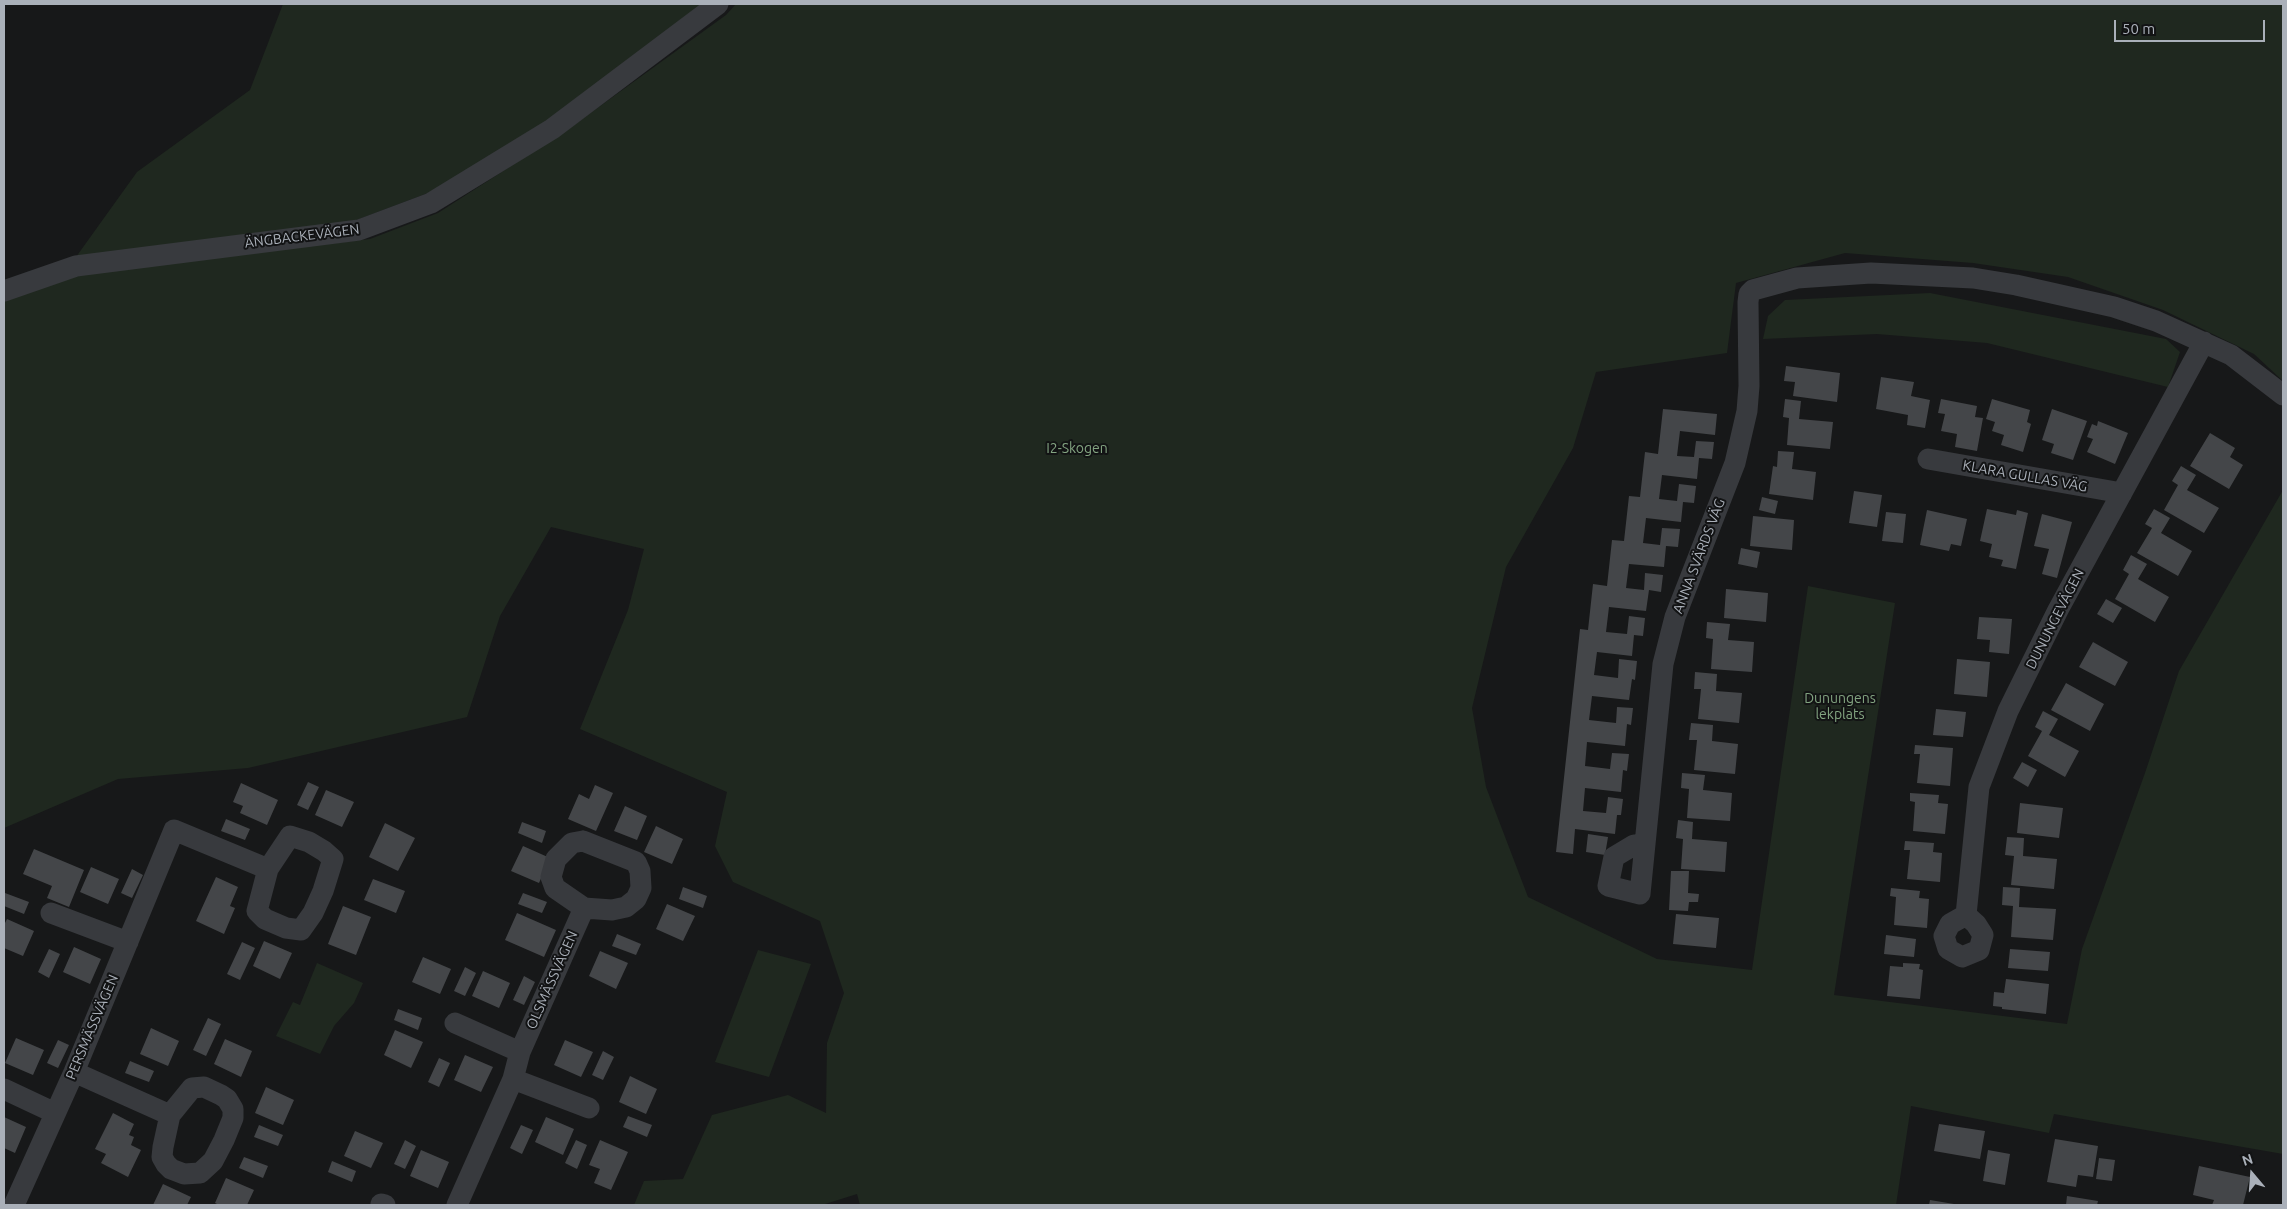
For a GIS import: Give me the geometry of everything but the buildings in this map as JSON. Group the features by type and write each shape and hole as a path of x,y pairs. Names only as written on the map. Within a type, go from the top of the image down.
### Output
{"street":[{"name":"ÄNGBACKEVÄGEN","path":"4,291 76,266 359,230 431,203 552,129 718,4"},
{"name":"ANNA SVÄRDS VÄG","path":"1643,846 1663,664 1675,617 1737,454 1747,411 1749,294 1753,290 1772,283 1825,275 1871,273 1972,278 2114,307 2156,321 2204,342"},
{"path":"2204,342 2231,355 2283,395"},
{"name":"DUNUNGEVÄGEN","path":"1966,915 1979,787 2008,710 2058,610 2204,342"},
{"name":"KLARA GULLAS VÄG","path":"1928,460 2122,494"},
{"name":"PERSMÄSSVÄGEN","path":"14,1205 74,1072 174,830 268,869"},
{"name":"OLSMÄSSVÄGEN","path":"456,1205 513,1079 520,1052 584,908"},
{"path":"51,913 128,942"},
{"path":"455,1023 520,1052"},
{"path":"74,1072 170,1116"},
{"path":"513,1079 589,1108"},
{"path":"4,1090 55,1113"}],"green space":[{"path":"283,4 705,4 563,113 436,190 354,221 76,257 137,172 250,90"},
{"name":"I2-Skogen","path":"736,4 2283,4 2283,381 2254,354 2163,310 2068,277 1973,263 1845,253 1736,283 1727,353 1596,372 1573,448 1506,567 1472,708 1486,787 1528,897 1657,959 1752,970 1808,586 1895,603 1834,995 2067,1024 2082,949 2145,773 2179,671 2283,490 2283,1154 2054,1114 2049,1133 1911,1106 1896,1205 860,1205 857,1194 822,1205 634,1205 644,1181 683,1179 712,1115 788,1095 826,1113 827,1043 844,993 820,921 733,882 715,846 727,792 580,729 628,610 644,549 551,527 500,616 467,717 248,768 118,779 4,828 4,300 75,273 370,239 438,213 567,130 726,15"},
{"path":"1930,293 2166,339 2180,352 2168,387 1987,343 1877,334 1763,339 1768,316 1785,300"},
{"path":"758,950 811,964 769,1077 715,1062"},
{"path":"317,963 363,983 354,1003 334,1026 320,1054 276,1036 293,1002 300,1005"}],"park label":[{"name":"Dunungens lekplats","path":"1840,706"}]}
